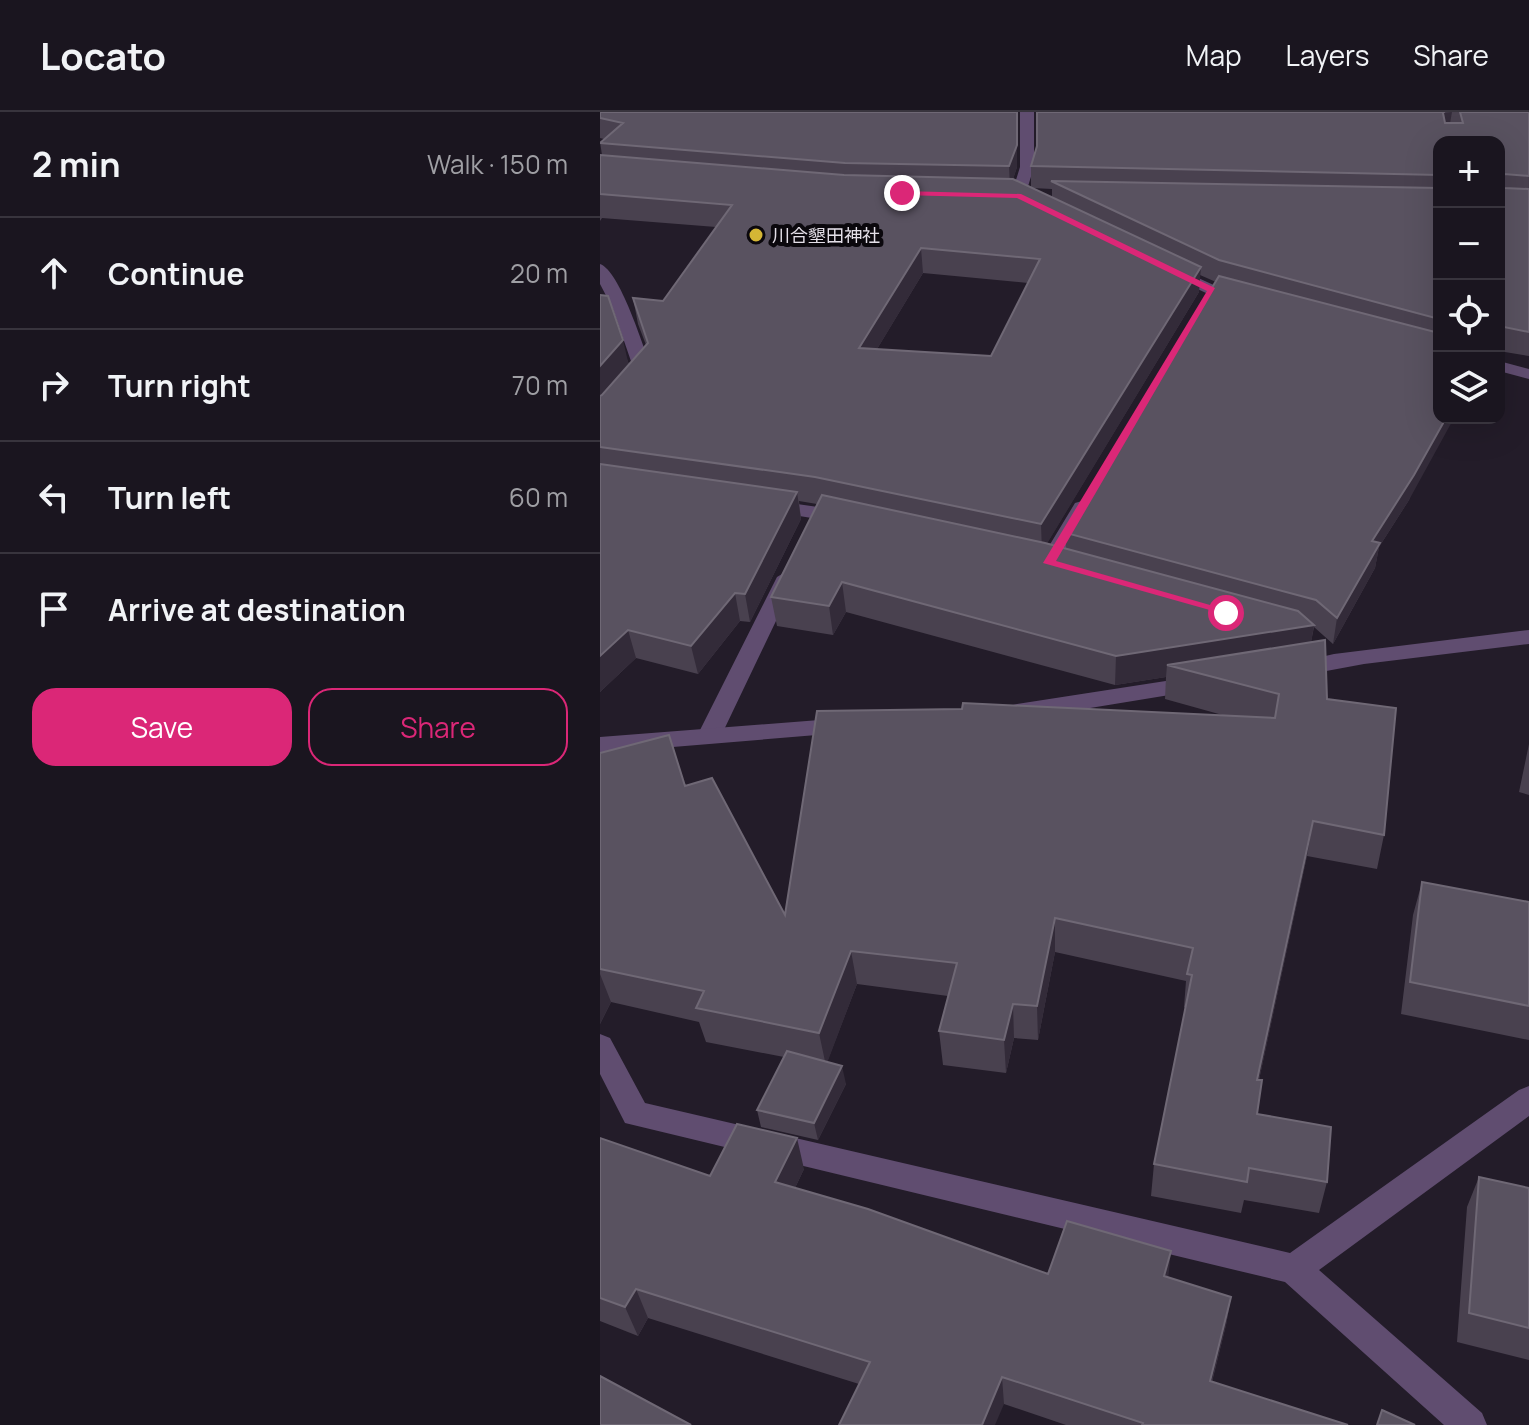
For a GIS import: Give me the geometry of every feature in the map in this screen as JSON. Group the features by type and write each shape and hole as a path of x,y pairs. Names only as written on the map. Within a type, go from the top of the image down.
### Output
{"street":[{"path":"1022,198 1027,167 1027,112"},
{"path":"1156,263 1214,295"},
{"path":"600,269 621,309 636,373"},
{"path":"1505,368 1529,374"},
{"path":"1022,558 1056,565 1090,495"},
{"path":"755,504 820,519"},
{"path":"709,736 797,555"},
{"path":"1334,661 1529,637"},
{"path":"1265,674 1356,660 1334,661 1314,642"},
{"path":"991,714 1220,681"},
{"path":"600,745 866,724"},
{"path":"600,1046 635,1114 1294,1269 1470,1425"},
{"path":"1294,1269 1529,1099"}],"building":[{"path":"600,112 1017,112 1017,145 1009,166 845,163 600,143 623,123 600,118"},
{"path":"1037,112 1444,112 1445,123 1463,123 1460,112 1529,112 1529,176 1505,174 1505,136 1433,136 1433,175 1031,166 1037,146"},
{"path":"600,155 844,175 1013,179 1201,267 1041,524 815,477 600,447 600,396 648,343 633,298 663,301 732,205 600,194","holes":["921,248 1040,259 991,356 859,348"]},
{"path":"1051,181 1433,188 1433,317 1219,260"},
{"path":"1505,188 1529,189 1529,332 1505,327"},
{"path":"1219,276 1433,331 1433,424 1443,424 1372,541 1380,543 1337,618 1316,600 1066,533"},
{"path":"600,295 608,296 623,340 600,366"},
{"path":"600,464 797,492 745,594 735,593 691,646 628,630 600,656"},
{"path":"822,495 1045,543 1298,611 1314,625 1116,656 842,582 829,606 771,597"},
{"path":"1325,640 1327,699 1396,708 1384,835 1313,821 1257,1080 1262,1080 1257,1114 1331,1127 1327,1182 1249,1168 1247,1182 1154,1164 1192,975 1187,974 1193,948 1055,918 1037,1006 1013,1004 1004,1040 939,1031 957,963 851,951 819,1033 696,1008 704,991 600,969 600,753 669,735 685,786 712,778 785,915 817,711 962,709 963,703 1275,718 1279,694 1167,665"},
{"path":"1422,882 1529,902 1529,1006 1410,982"},
{"path":"787,1051 842,1066 814,1123 757,1110"},
{"path":"737,1124 797,1138 775,1182 868,1209 1048,1274 1067,1221 1171,1251 1164,1276 1231,1297 1210,1381 1348,1425 1142,1425 1002,1377 982,1425 839,1425 870,1362 636,1289 625,1307 600,1298 600,1138 710,1176"},
{"path":"1479,1177 1529,1188 1529,1328 1469,1313"},
{"path":"600,1376 691,1425 600,1425"},
{"path":"1382,1410 1415,1425 1377,1425"}],"place":[{"name":"川合墾田神社","path":"756,235"}],"route":[{"path":"902,193 1018,196 1212,290 1049,563 1226,613"}]}
